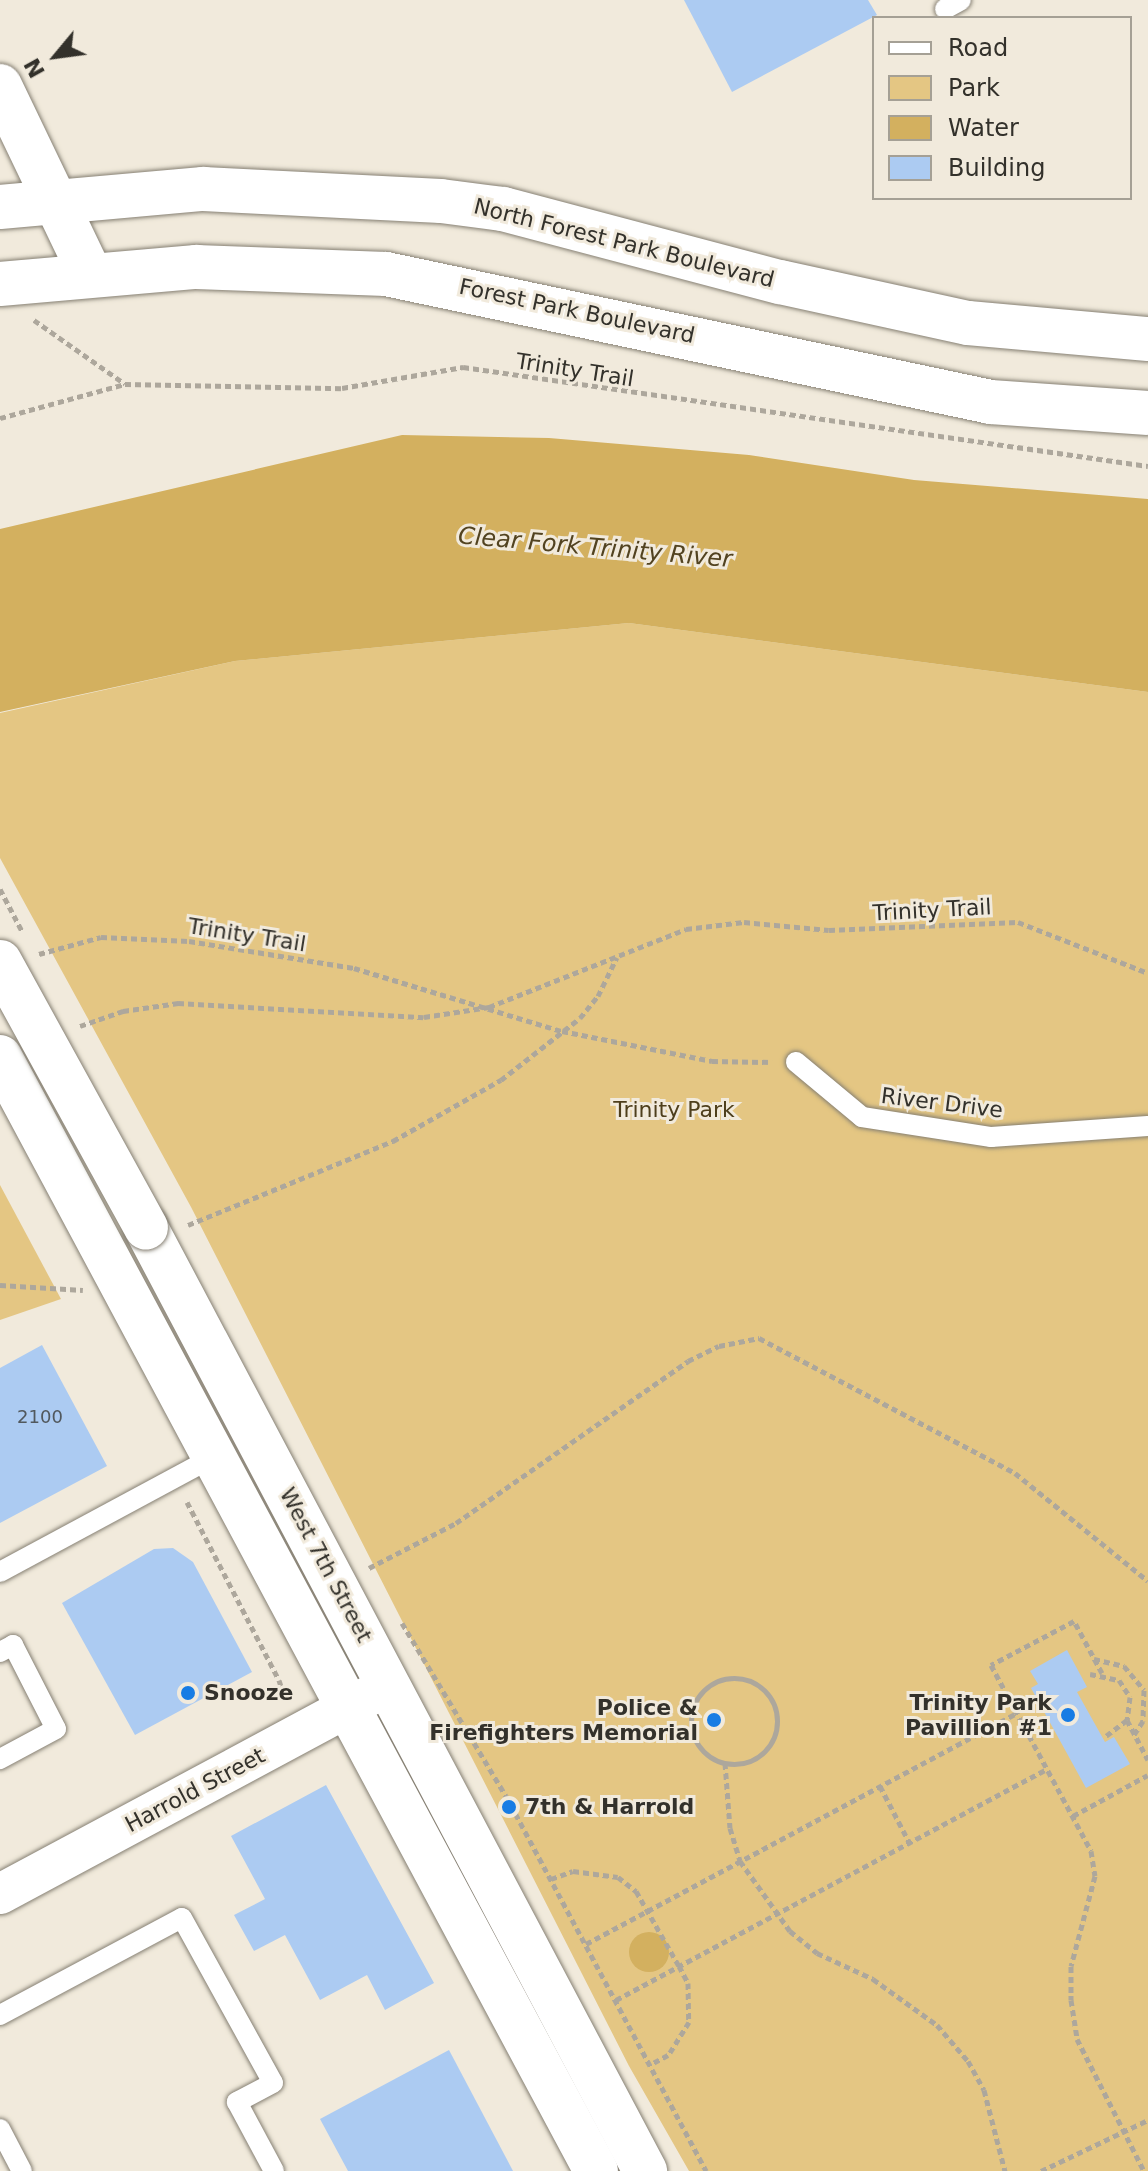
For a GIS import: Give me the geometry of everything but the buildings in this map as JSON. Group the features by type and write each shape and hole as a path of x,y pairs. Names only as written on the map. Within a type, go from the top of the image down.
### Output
{"main road":[{"path":"0,86 89,272"},
{"name":"North Forest Park Boulevard","path":"0,207 235,189 441,201 503,209 780,282 968,323 1148,339"},
{"name":"Forest Park Boulevard","path":"0,284 89,272 196,267 386,274 991,402 1148,413"},
{"name":"West 7th Street","path":"14,960 164,1228 389,1685 645,2171"},
{"path":"0,1057 596,2171"}],"street":[{"name":"Harrold Street","path":"0,1894 389,1685"}],"lane":[{"name":"River Drive","path":"796,1062 862,1117 991,1137 1148,1126"},
{"path":"0,1572 214,1457"},
{"path":"0,1652 13,1645 56,1729 0,1759"},
{"path":"0,2015 182,1918 273,2083 237,2102 274,2171"},
{"path":"0,2129 22,2171"}],"path":[{"path":"31,315 37,327 125,384"},
{"name":"Trinity Trail","path":"0,418 125,384 342,388 463,367 1148,466"},
{"name":"Trinity Trail","path":"76,1027 123,1011 178,1003 424,1017 489,1007 686,929 744,922 829,930 1018,922 1148,973"},
{"name":"Trinity Trail","path":"14,960 101,937 189,941 354,968 562,1031 712,1061 796,1062"},
{"path":"164,1228 393,1141 501,1080 562,1031 598,996 617,957"},
{"path":"0,1285 92,1291"},
{"path":"369,1568 456,1523 688,1361 719,1346 759,1338 1015,1473 1148,1581"},
{"path":"174,1479 279,1680 281,1686 270,1699"},
{"path":"1106,1736 1127,1720 1131,1707 1126,1688 1102,1673 1074,1621 991,1665 1091,1851 1095,1876 1071,1966 1071,2000 1077,2039 1144,2171"},
{"path":"1094,1659 1124,1666 1144,1690 1143,1721 1134,1735"},
{"path":"1090,1674 1102,1673"},
{"path":"725,1763 757,1758 776,1732 772,1700 747,1679 718,1680 696,1700 692,1714 696,1740 725,1763 730,1828 740,1861 778,1913 817,1953 873,1979 948,2037 984,2090 1005,2171"},
{"path":"456,1712 551,1879 706,2171"},
{"path":"586,1944 1017,1713"},
{"path":"1127,1720 1148,1760"},
{"path":"616,2000 1047,1769"},
{"path":"1073,1816 1148,1775"},
{"path":"880,1786 909,1842"},
{"path":"551,1879 595,1870 618,1877 648,1910 679,1966 688,1983 689,2022 668,2055 651,2064"},
{"path":"1041,2171 1148,2120"}],"green space":[{"name":"Trinity Park","path":"629,623 1148,692 1148,2171 689,2171 629,2066 191,1207 0,858 0,713 235,661"},
{"path":"0,1185 61,1299 0,1320"}],"water":[{"name":"Clear Fork Trinity River","path":"402,435 549,438 749,455 914,480 1148,499 1148,692 629,623 235,661 0,712 0,529"},
{"path":"649,1932 663,1938 669,1952 663,1966 649,1972 635,1966 629,1952 635,1938"}],"place":[{"name":"Snooze","path":"188,1693"},
{"name":"Trinity Park Pavillion #1","path":"1068,1715"},
{"name":"Police & Firefighters Memorial","path":"714,1720"},
{"name":"7th & Harrold","path":"509,1807"}]}
